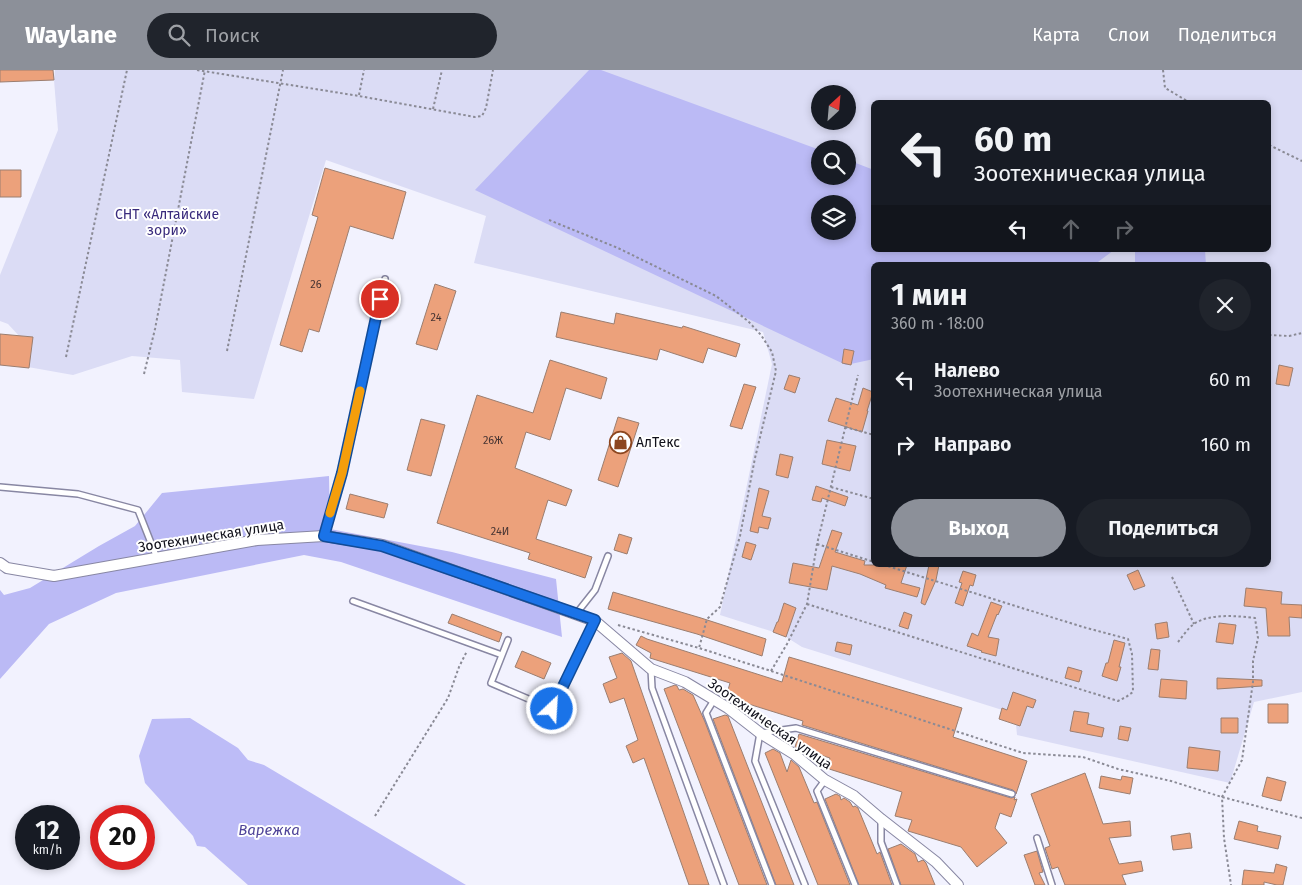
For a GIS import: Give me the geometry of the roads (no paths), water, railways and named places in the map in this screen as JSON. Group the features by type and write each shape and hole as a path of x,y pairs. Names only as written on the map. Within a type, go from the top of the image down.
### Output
{"street":[{"name":"Зоотехническая улица","path":"0,563 7,568 54,576 257,540 324,536 382,546 595,620 651,669 685,682 714,699 760,733 794,754 825,780 854,796 936,862 958,885"}],"lane":[{"path":"324,536 342,473 385,280"},
{"path":"0,487 78,494 138,510 157,558"},
{"path":"576,614 595,590 608,556"},
{"path":"353,601 502,655"},
{"path":"508,640 491,683 552,709 595,620"},
{"path":"651,669 652,688 724,885"},
{"path":"714,699 706,713 772,885"},
{"path":"805,885 755,761 760,733 796,728 1012,794"},
{"path":"825,780 817,791 855,885"},
{"path":"881,819 881,842 897,885"},
{"path":"1037,838 1052,885"}],"water":[{"name":"Варежка","path":"190,718 238,748 248,760 264,765 466,885 248,885 205,847 197,846 193,836 145,783 139,756 152,719"}],"place":[{"name":"АлТекс","path":"620,442"}],"park label":[{"name":"СНТ «Алтайские зори»","path":"167,222"}]}
